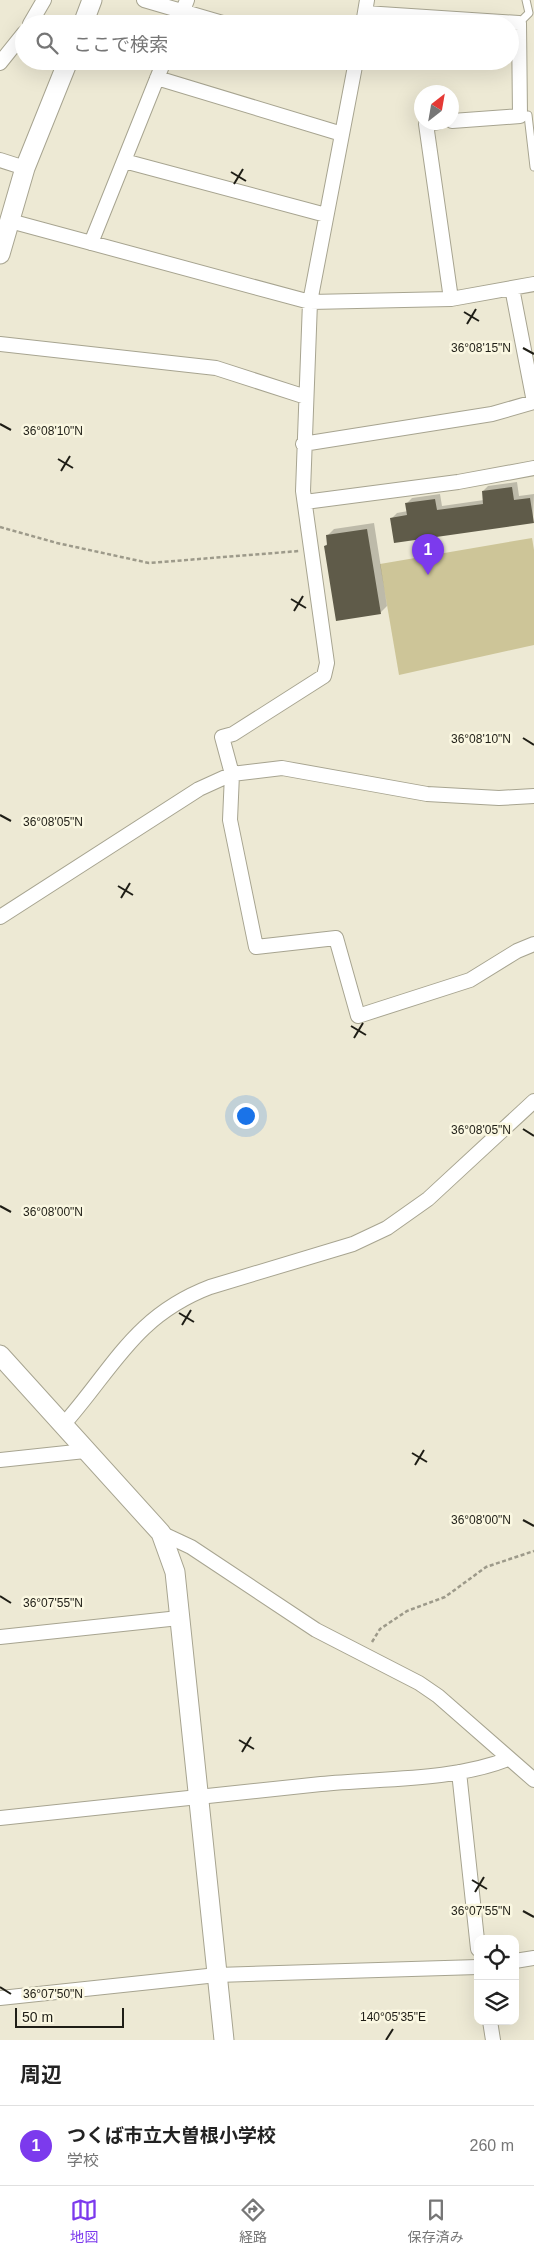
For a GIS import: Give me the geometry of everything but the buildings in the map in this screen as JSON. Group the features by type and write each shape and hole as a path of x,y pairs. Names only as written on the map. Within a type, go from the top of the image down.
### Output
{"street":[{"path":"35,15 44,0"},
{"path":"86,15 92,0"},
{"path":"144,0 183,12"},
{"path":"365,12 407,15"},
{"path":"459,120 528,115 519,23"},
{"path":"0,63 15,44"},
{"path":"0,254 25,168 64,70"},
{"path":"91,243 160,70"},
{"path":"354,70 310,302 303,444 305,502 310,551 327,663 324,676 234,734 222,738 232,774 230,820 256,946 336,938 358,1016 470,980 517,951 534,944"},
{"path":"157,78 342,134"},
{"path":"427,130 451,299"},
{"path":"0,160 25,168"},
{"path":"124,161 326,215"},
{"path":"10,221 310,302 451,299 534,284"},
{"path":"303,444 492,414 534,402 512,288"},
{"path":"0,344 216,368 306,397"},
{"path":"305,502 458,482 534,468"},
{"path":"0,917 199,789 232,774 282,768 427,794 499,798 534,796"},
{"path":"63,1425 136,1334 161,1312 189,1295 210,1287 353,1244 387,1228 428,1199 534,1101"},
{"path":"0,1355 161,1532 190,1547 316,1630 419,1683 438,1696 534,1780"},
{"path":"0,1460 85,1450"},
{"path":"161,1532 175,1572 224,2040"},
{"path":"0,1637 179,1618"},
{"path":"0,1818 322,1784 459,1772 489,1767 508,1759"},
{"path":"459,1772 476,1935"},
{"path":"519,1960 534,1958"},
{"path":"0,1998 217,1976 474,1967"},
{"path":"491,2025 493,2040"}],"lane":[{"path":"519,23 529,13 526,0"},
{"path":"528,115 534,168"}],"path":[{"path":"0,527 56,543 149,563 310,551"},
{"path":"365,1654 380,1629 407,1610 445,1597 486,1568 534,1550"}],"shaded area":[{"path":"532,538 534,550 534,645 399,675 380,564"}],"place":[{"name":"つくば市立大曽根小学校","path":"428,575"}]}
